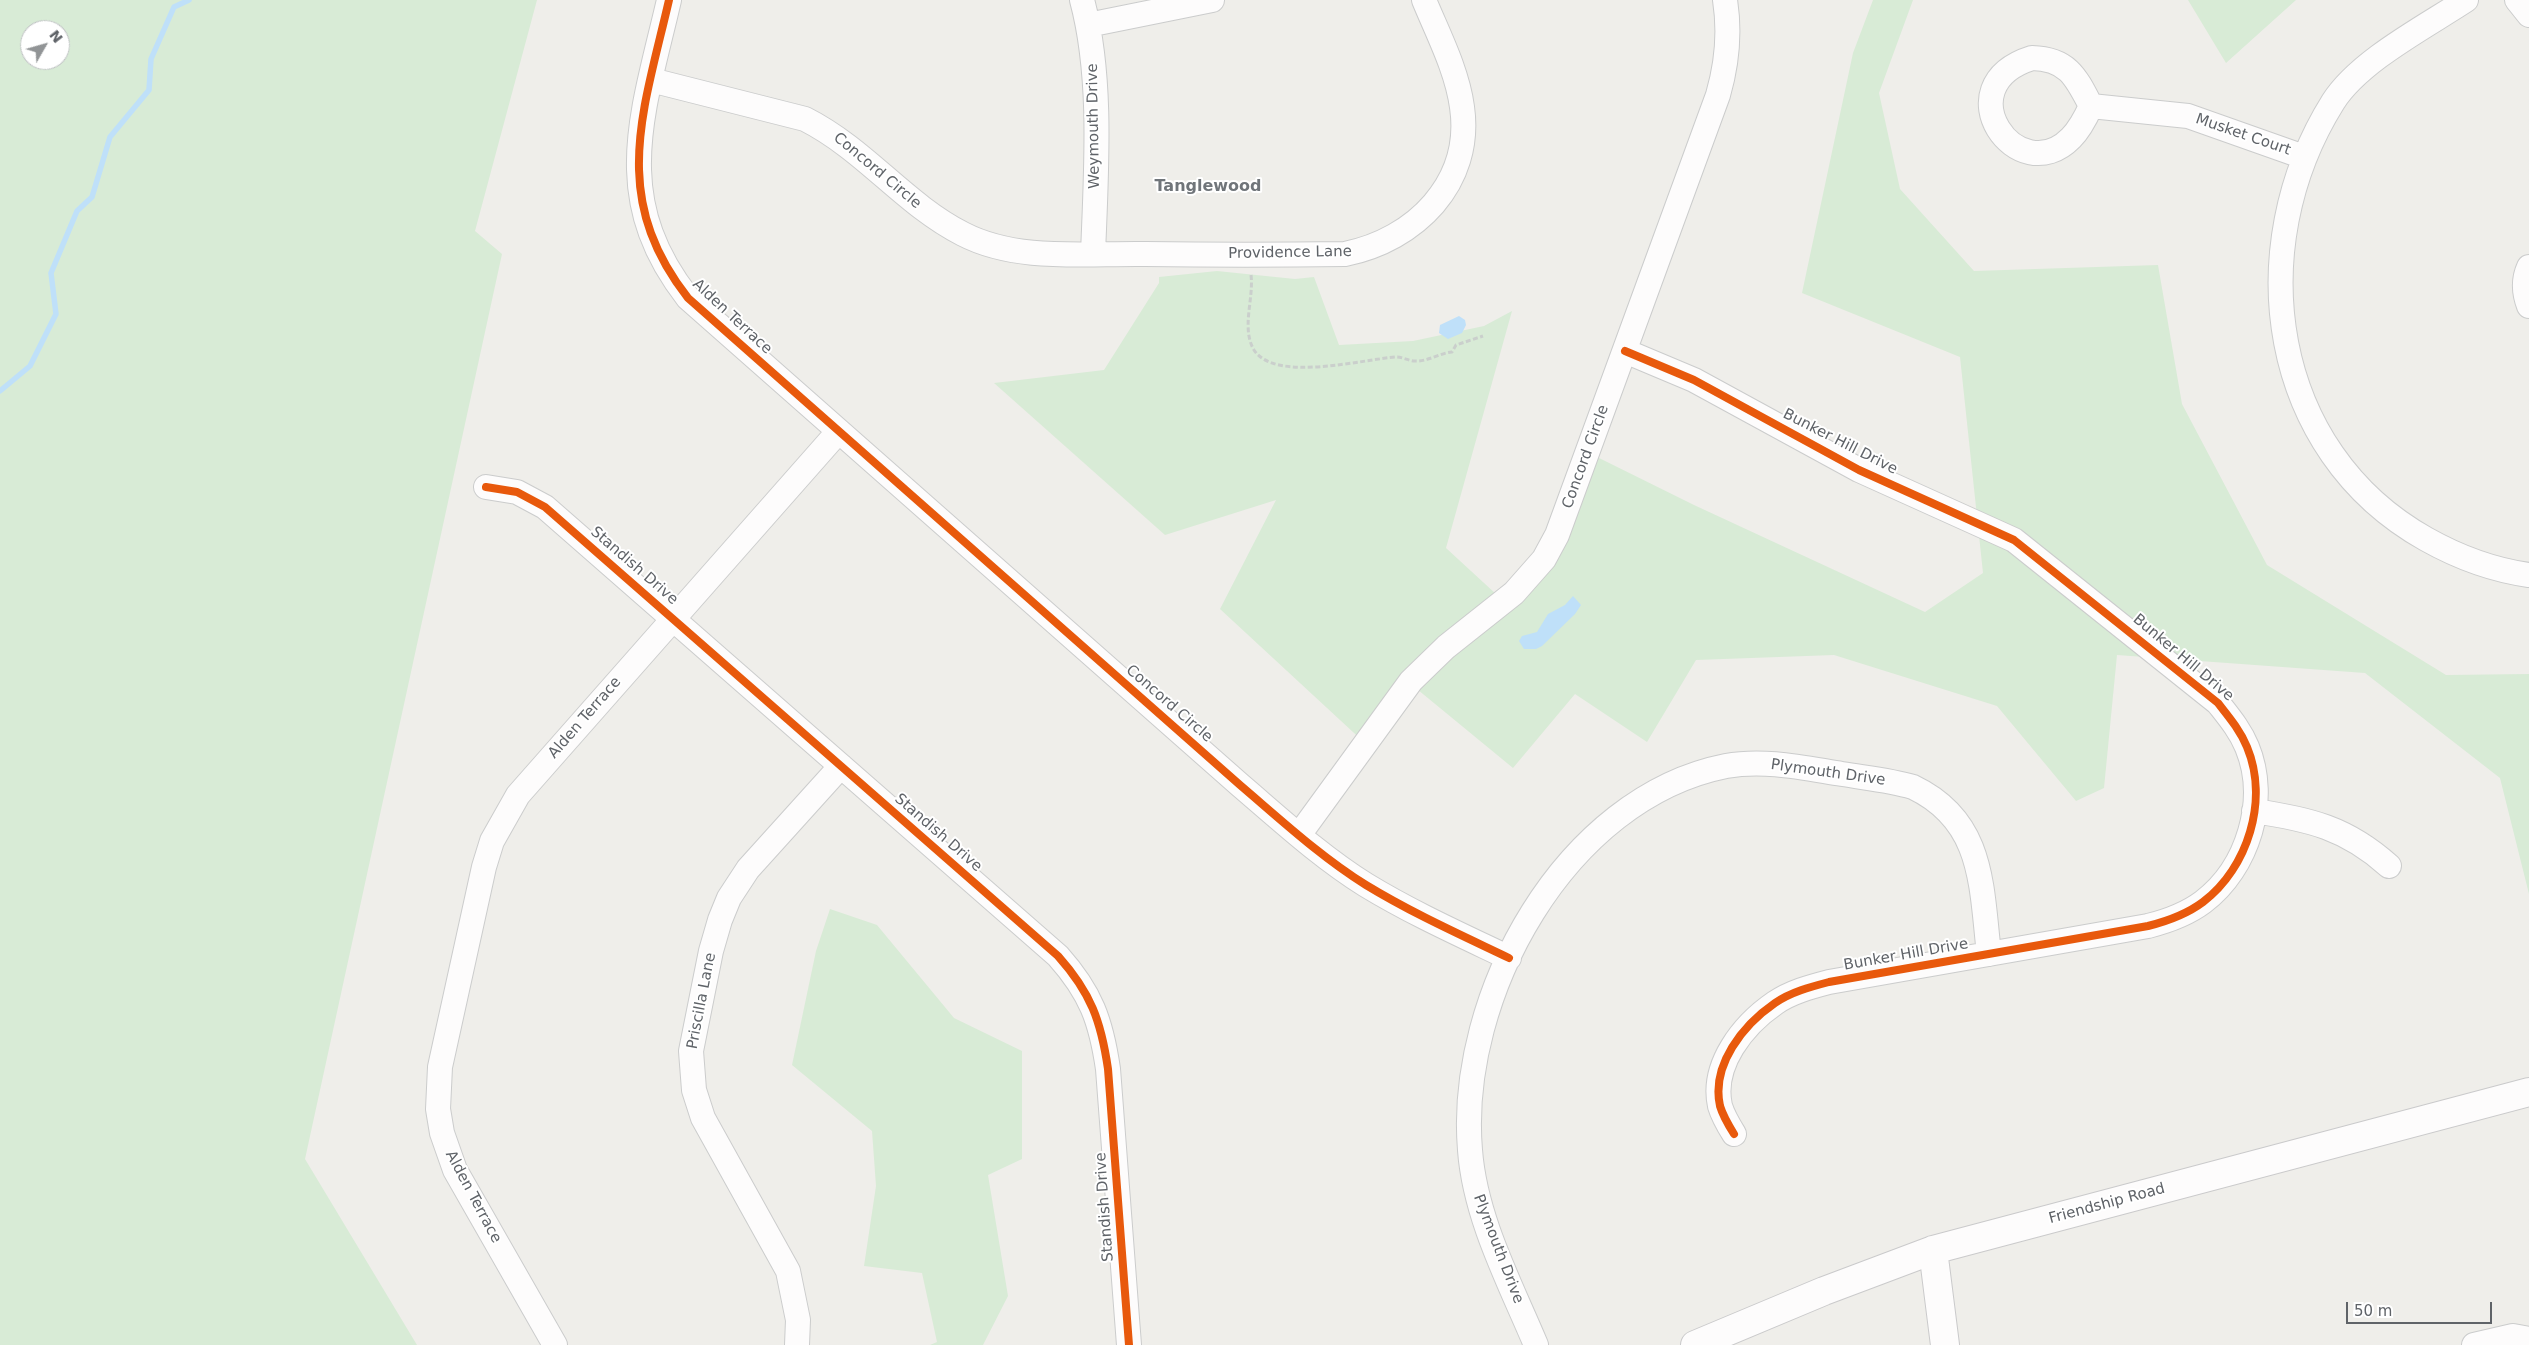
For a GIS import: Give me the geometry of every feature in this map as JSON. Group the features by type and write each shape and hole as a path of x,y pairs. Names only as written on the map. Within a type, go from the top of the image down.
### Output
{"street":[{"path":"650,80 668,0"},
{"name":"Weymouth Drive","path":"1082,0 1094,67 1093,254"},
{"path":"1088,25 1212,0"},
{"name":"Providence Lane","path":"1093,254 1345,254 1378,246 1406,230 1425,215 1440,198 1454,170 1462,146 1462,108 1456,80 1424,0"},
{"name":"Concord Circle","path":"1299,834 1411,681 1446,647 1514,593 1544,559 1557,536 1723,79 1728,35 1725,0"},
{"path":"2466,0 2360,71 2333,101 2304,157 2288,216 2280,269 2280,312 2283,335 2294,378 2320,436 2357,485 2388,514 2410,530 2446,551 2478,563 2529,575"},
{"path":"2517,0 2529,15"},
{"path":"2032,58 2046,58 2059,63 2071,71 2092,106 2070,139 2058,147 2042,152 2025,151 2010,144 1998,131 1990,109 1991,95 1996,82 2004,71 2015,63 2032,58"},
{"name":"Concord Circle","path":"650,80 805,119 826,130 854,149 929,214 966,236 1022,252 1093,254"},
{"name":"Alden Terrace","path":"555,1345 448,1153 438,1108 440,1067 484,867 492,841 500,823 518,795 672,618 838,432 704,314 674,280 658,253 643,210 638,173 642,123 650,80"},
{"name":"Musket Court","path":"2092,106 2188,116 2304,157"},
{"path":"2529,267 2525,279 2525,296 2529,306"},
{"name":"Bunker Hill Drive","path":"1625,351 1694,380 1859,470 2000,532 2030,551 2218,703 2234,723 2251,759 2256,794 2251,829 2235,867 2221,885 2204,901 2186,913 2148,926 1989,947 1829,982 1804,989 1777,1002 1761,1014 1742,1034 1723,1064 1719,1084 1720,1107 1734,1134"},
{"name":"Concord Circle","path":"838,432 1330,861 1413,911 1509,958"},
{"name":"Standish Drive","path":"486,487 517,492 545,507 1058,956 1088,995 1100,1021 1108,1068 1129,1345"},
{"name":"Plymouth Drive","path":"1536,1345 1485,1223 1476,1189 1470,1152 1469,1102 1474,1062 1485,1017 1509,958 1531,914 1548,888 1576,855 1611,822 1648,797 1688,777 1746,764 1775,763 1900,783 1932,796 1948,808 1968,836 1976,862 1989,947"},
{"name":"Priscilla Lane","path":"797,1345 798,1320 788,1271 704,1118 694,1090 691,1051 711,951 729,898 748,870 841,766"},
{"path":"2254,812 2288,816 2328,827 2369,847 2389,866"},
{"name":"Friendship Road","path":"1695,1345 1824,1291 1933,1250 2529,1092"},
{"path":"1933,1250 1945,1345"},
{"path":"2474,1345 2513,1336 2529,1339"}],"path":[{"path":"1248,255 1252,292 1248,318 1249,335 1253,349 1258,355 1278,364 1312,368 1398,357 1414,361 1452,352 1456,345 1483,336"}],"green space":[{"path":"0,0 537,0 475,231 502,254 305,1159 417,1345 0,1345"},
{"path":"1873,0 1913,0 1879,93 1900,189 1974,271 2158,265 2182,404 2267,565 2446,675 2529,674 2529,894 2500,778 2365,673 2117,655 2104,788 2076,801 1997,706 1834,655 1696,660 1647,742 1575,694 1513,768 1412,685 1367,745 1220,609 1276,500 1165,535 994,383 1104,370 1159,283 1159,277 1217,271 1295,279 1314,277 1339,345 1413,341 1484,326 1512,311 1446,548 1509,606 1595,456 1694,505 1925,612 1983,573 1960,357 1802,293 1853,53"},
{"path":"2188,0 2296,0 2226,63"},
{"path":"830,909 877,925 954,1018 1022,1051 1022,1159 988,1175 1008,1296 983,1345 930,1345 937,1342 922,1273 864,1266 876,1186 872,1131 792,1065 816,951"}],"water":[{"path":"1459,316 1465,320 1466,325 1462,333 1448,339 1439,333 1440,325"},
{"path":"1573,596 1581,605 1575,614 1542,646 1536,649 1524,649 1519,641 1522,636 1537,632 1548,614 1565,605"}],"waterway":[{"path":"0,391 30,366 56,314 51,273 77,211 92,197 110,137 149,90 151,59 174,7 189,0"}],"cycle path":[{"path":"669,0 643,117 639,154 640,189 648,225 663,261 688,298 1240,785 1317,850 1349,874 1383,895 1509,958"},
{"path":"1625,351 1694,380 1859,470 2014,540 2218,703 2241,735 2253,767 2256,789 2255,810 2250,832 2242,852 2232,871 2219,888 2203,902 2184,914 2148,926 1829,982 1794,993 1775,1003 1741,1034 1732,1047 1720,1076 1718,1091 1720,1106 1734,1134"},
{"path":"486,487 517,492 545,507 1058,956 1079,983 1093,1008 1098,1022 1108,1069 1129,1345"}],"district":[{"name":"Tanglewood","path":"1208,187"}]}
